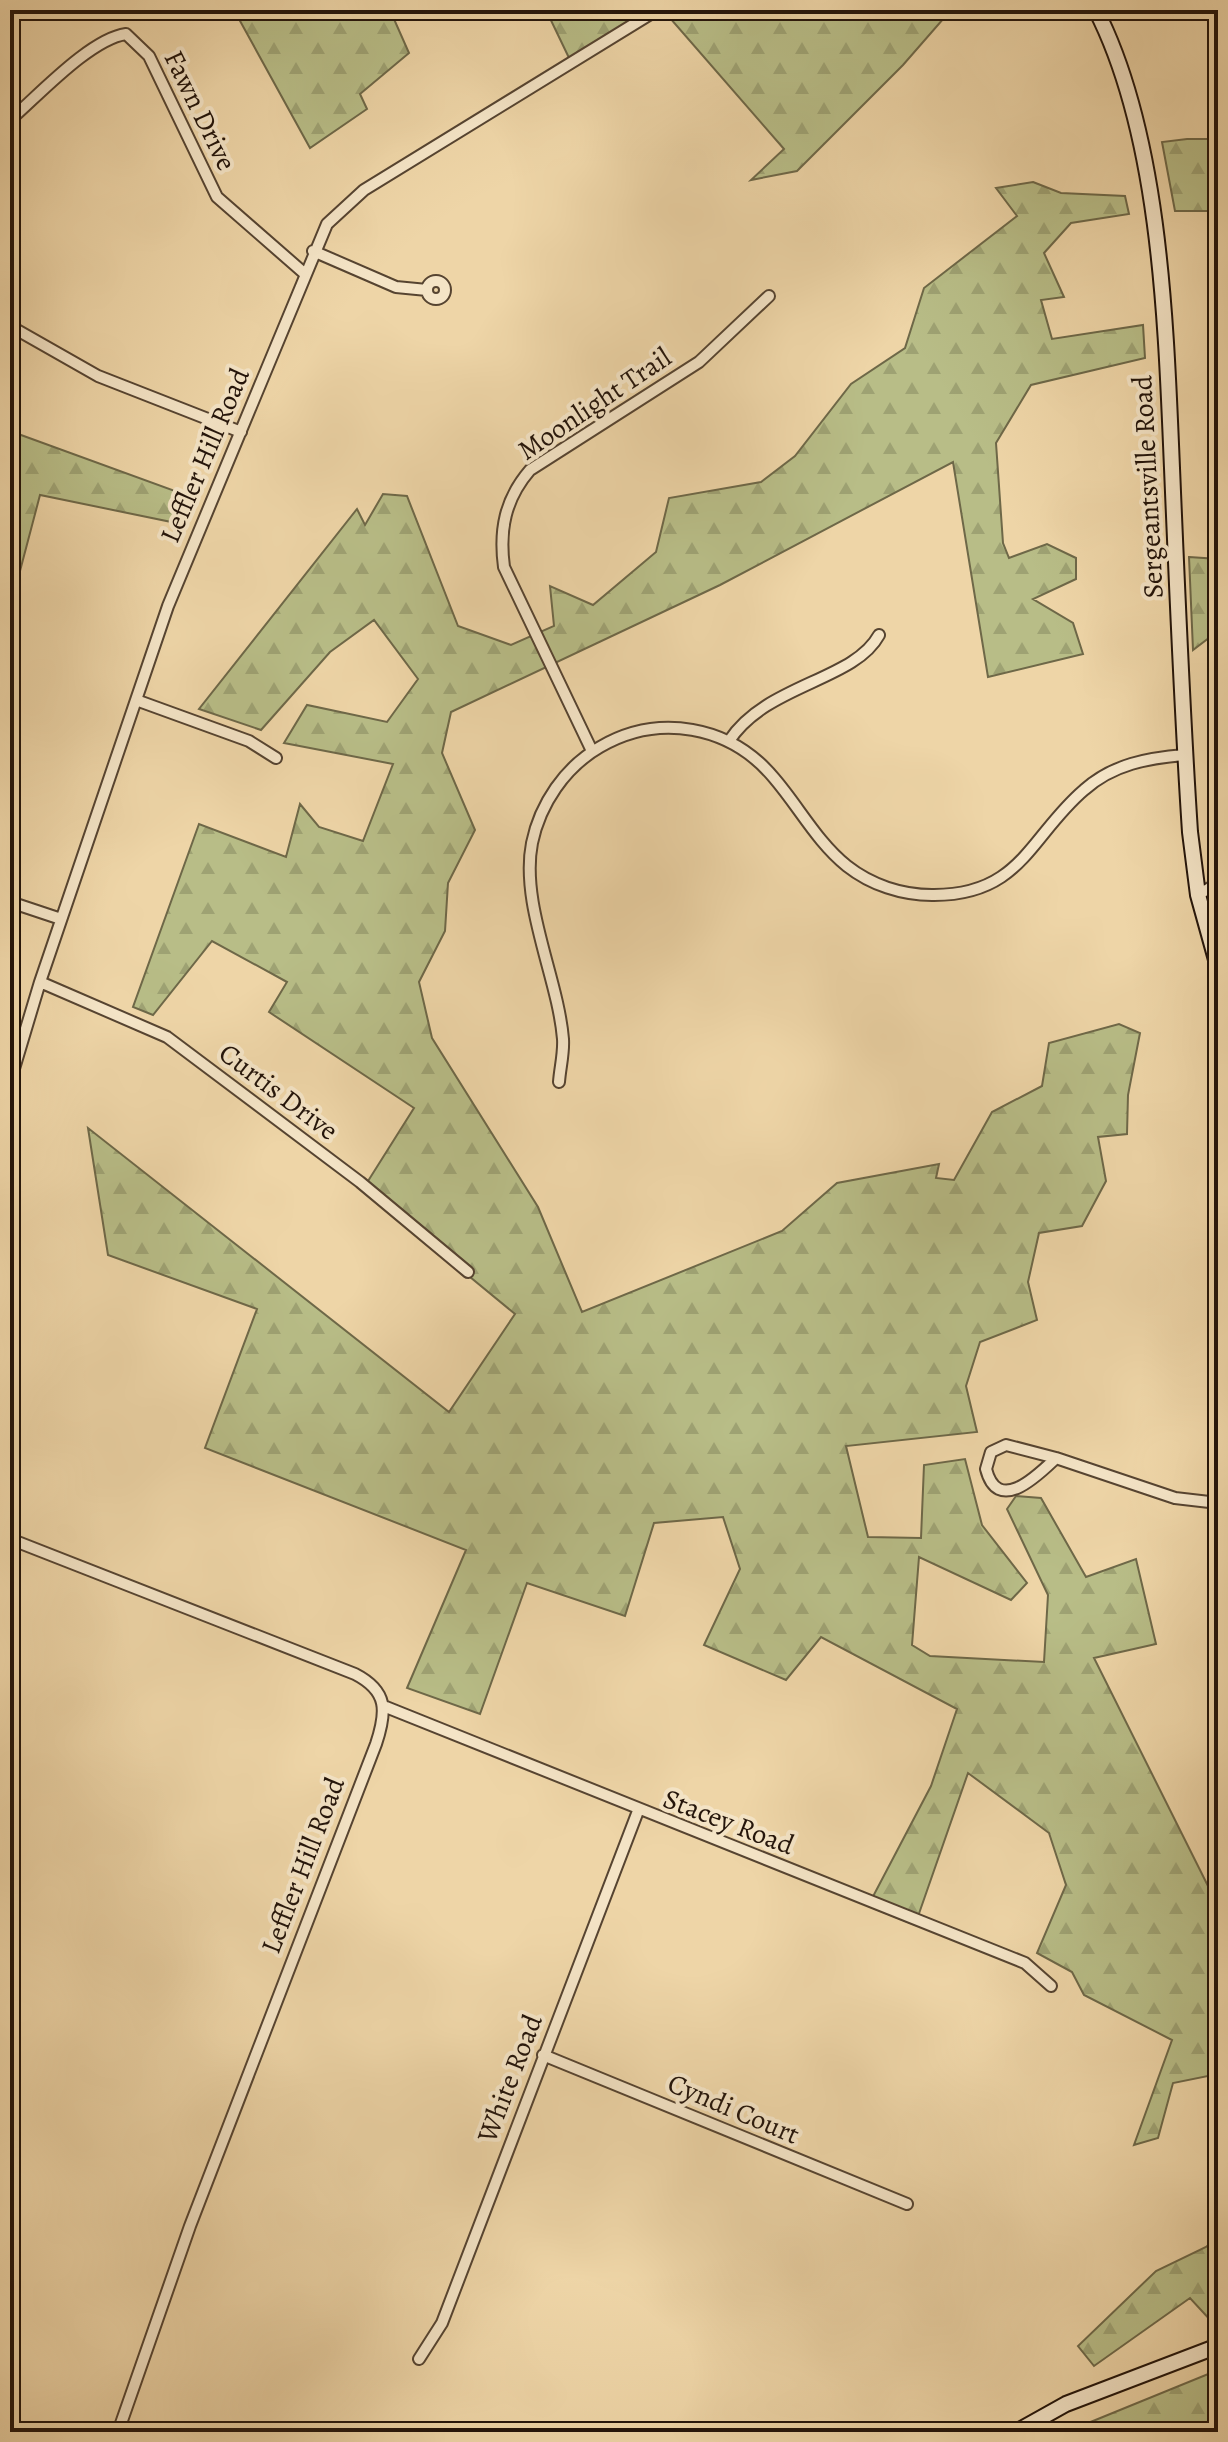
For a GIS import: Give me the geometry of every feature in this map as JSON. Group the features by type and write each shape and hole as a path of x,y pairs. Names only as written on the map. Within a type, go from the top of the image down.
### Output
{"main road":[{"name":"Sergeantsville Road","path":"1096,10 1128,94 1158,260 1167,358 1185,755 1198,895 1218,967"},
{"path":"1016,2432 1076,2400 1218,2346"}],"street":[{"name":"Leffler Hill Road","path":"10,1082 61,919 178,581 313,251 332,218 364,190 657,10"},
{"name":"Fawn Drive","path":"10,120 93,50 116,36 126,34 149,56 217,197 304,273"},
{"path":"313,251 396,287 427,290"},
{"name":"Moonlight Trail","path":"592,751 504,567 502,529 511,497 537,465 699,362 769,296"},
{"path":"10,326 98,376 241,432"},
{"path":"729,741 757,709 865,654 879,635"},
{"path":"136,700 249,741 276,758"},
{"path":"559,1082 563,1038 530,878 532,845 541,814 557,786 592,751 626,733 655,727 684,728 729,741 773,777 826,846 848,867 885,887 934,895 972,890 1010,871 1033,851 1084,789 1114,770 1148,759 1185,755"},
{"path":"1198,895 1218,883"},
{"path":"10,902 61,919"},
{"name":"Curtis Drive","path":"40,982 167,1037 360,1182 468,1272"},
{"path":"1056,1458 1018,1490 994,1484 986,1469 991,1452 1006,1445 1056,1458 1165,1496 1218,1503"},
{"path":"10,1539 355,1674 378,1690 386,1707"},
{"name":"Leffler Hill Road","path":"118,2432 179,2255 376,1744 386,1707"},
{"name":"Stacey Road","path":"386,1707 638,1811 1025,1963 1051,1986"},
{"name":"White Road","path":"419,2359 436,2336 638,1811"},
{"name":"Cyndi Court","path":"543,2055 907,2204"}],"green space":[{"path":"234,10 390,10 409,53 360,94 367,109 310,148"},
{"path":"546,10 657,10 571,62"},
{"path":"663,10 951,10 903,65 797,171 751,180 784,149"},
{"path":"1218,139 1218,211 1175,211 1162,142"},
{"path":"1033,182 1061,193 1125,196 1129,214 1071,223 1044,253 1064,297 1041,300 1052,339 1143,325 1145,358 1031,385 996,443 1003,543 1009,558 1047,544 1076,558 1076,579 1033,599 1073,623 1083,654 988,677 953,462 720,585 451,712 442,753 475,830 448,883 445,931 419,982 432,1038 538,1207 582,1312 782,1231 837,1183 939,1164 936,1178 954,1180 992,1112 1042,1086 1049,1043 1119,1024 1140,1033 1128,1095 1127,1134 1098,1137 1106,1181 1082,1226 1039,1233 1028,1282 1037,1320 980,1342 966,1386 977,1432 846,1446 868,1537 921,1538 924,1465 965,1459 982,1525 1027,1583 1011,1600 919,1557 912,1645 930,1656 1044,1662 1048,1595 1007,1509 1016,1496 1041,1498 1086,1577 1136,1559 1156,1644 1094,1658 1218,1906 1218,2074 1173,2083 1158,2138 1134,2145 1172,2040 1084,1995 1072,1972 1037,1953 1066,1885 1049,1833 968,1773 915,1925 868,1906 931,1786 957,1709 821,1637 786,1680 704,1645 740,1569 723,1517 654,1523 625,1616 527,1583 480,1714 407,1688 466,1550 205,1448 257,1309 108,1255 88,1128 449,1412 515,1314 363,1189 414,1108 269,1012 287,982 212,941 153,1015 133,1007 199,824 286,857 300,804 319,827 363,841 393,764 284,743 307,705 387,722 418,679 374,620 330,652 261,730 199,709 357,509 365,525 383,494 407,496 458,626 511,645 554,626 550,586 593,605 656,552 669,498 761,482 795,456 851,384 905,348 924,288 1017,216 996,188"},
{"path":"10,431 197,499 186,525 40,495 10,609"},
{"path":"1189,557 1218,559 1218,631 1193,650"},
{"path":"1218,2237 1218,2321 1213,2323 1190,2298 1094,2366 1078,2346 1156,2271 1206,2247"},
{"path":"1218,2370 1218,2432 1066,2432"}]}
